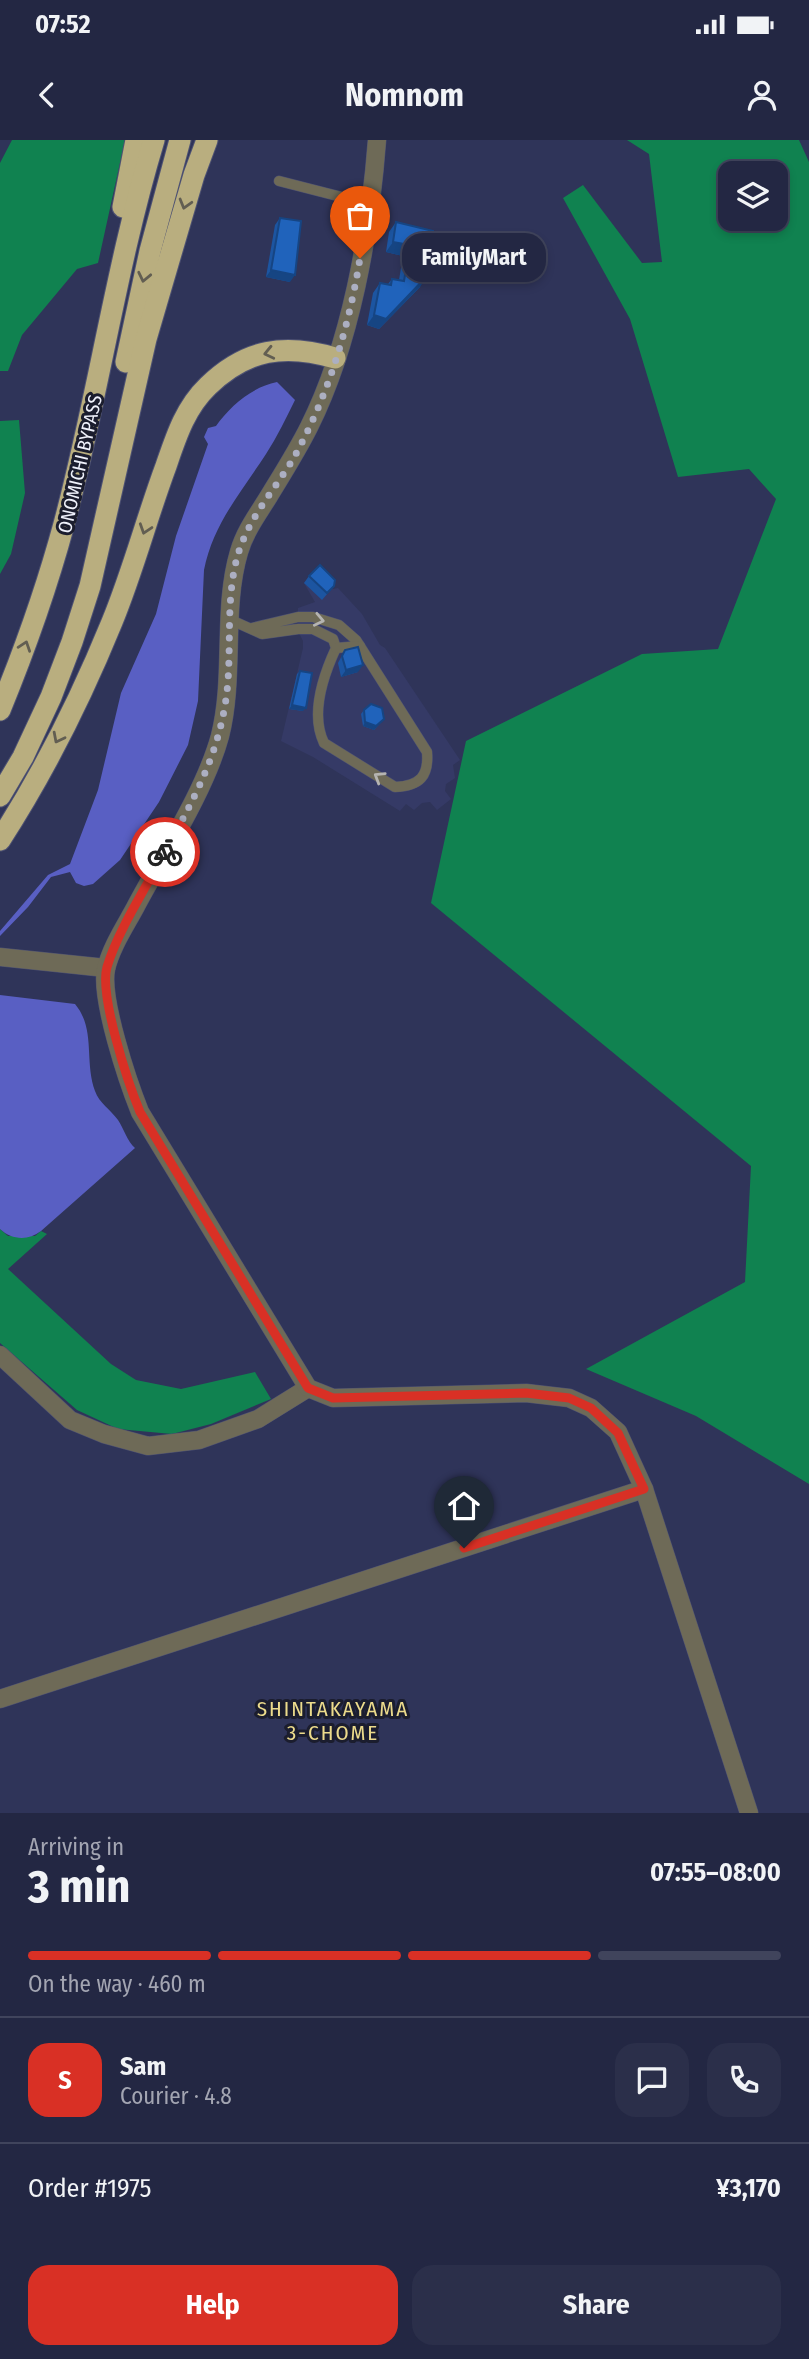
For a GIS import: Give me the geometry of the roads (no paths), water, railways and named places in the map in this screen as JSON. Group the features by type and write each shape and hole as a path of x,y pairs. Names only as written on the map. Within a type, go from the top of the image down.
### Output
{"highway":[{"path":"81,450 136,140"},
{"name":"ONOMICHI BYPASS","path":"0,710 44,593 65,522 128,239 153,140"},
{"name":"ONOMICHI BYPASS","path":"0,790 42,690 82,559 101,484 150,251 180,140"},
{"path":"0,796 28,745 72,642 90,586 146,339 194,175 207,140"},
{"path":"0,840 46,763 98,655 121,599 181,425 192,405 207,387 226,372 247,359 267,352 289,349 311,351 335,358"}],"street":[{"path":"374,175 377,140"},
{"path":"383,140 374,175 347,324 324,394 292,460 249,528 234,570 226,697 220,735 206,776 121,934 106,968 105,988 127,1081 140,1112 308,1388 333,1398 526,1393 569,1398 591,1408 618,1433 644,1489 748,1813"},
{"path":"0,957 106,968"},
{"path":"0,1355 70,1420 104,1434 148,1446 199,1440 258,1419 308,1388"},
{"path":"0,1699 644,1489"}],"lane":[{"path":"279,181 369,204"},
{"path":"231,620 262,634 313,629 333,639 336,648 327,668 317,718 318,730 324,743 395,787 408,787 422,778 428,766 427,751 360,646 339,625 313,617 298,617 253,628"},
{"path":"336,648 360,646"}],"place":[{"name":"FamilyMart","path":"360,258"}],"district":[{"name":"SHINTAKAYAMA 3-CHOME","path":"333,1721"}]}
